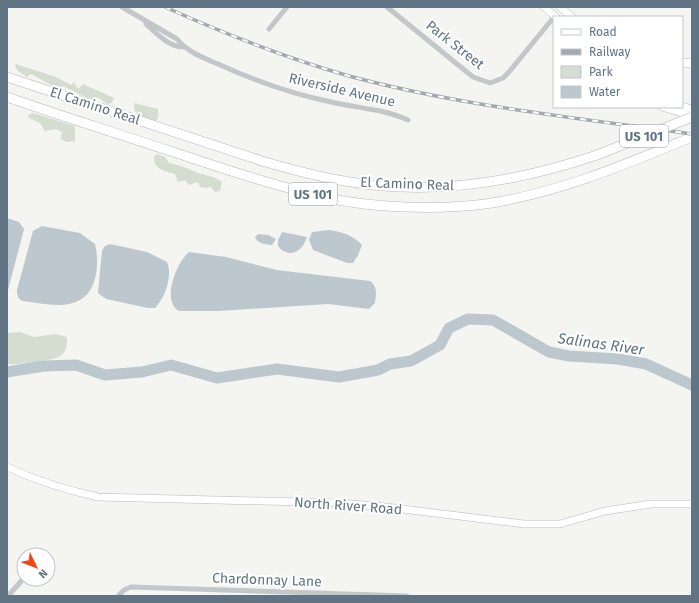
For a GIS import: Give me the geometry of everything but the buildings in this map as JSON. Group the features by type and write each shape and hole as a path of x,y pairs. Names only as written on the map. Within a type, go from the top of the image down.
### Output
{"highway":[{"name":"El Camino Real","path":"7,77 305,174 385,186 441,187 521,177 569,165 597,156 692,116"},
{"name":"El Camino Real","path":"7,97 280,186 330,199 383,205 442,206 484,204 532,194 588,179 692,137"}],"main road":[{"path":"544,7 554,16"},
{"path":"556,16 561,7 571,16"},
{"path":"665,108 692,116"},
{"name":"North River Road","path":"7,467 49,485 98,497 341,503 524,524 560,524 605,511 651,504 692,504"}],"street":[{"name":"Riverside Avenue","path":"122,7 177,39 183,47 247,77 302,95 353,107 392,113 408,120"},
{"path":"269,29 287,7"},
{"name":"Park Street","path":"387,7 473,77 490,83 503,78 509,72 553,19"},
{"path":"8,596 16,587"},
{"name":"Chardonnay Lane","path":"118,596 126,588 131,587 321,595 407,596"},
{"path":"211,590 211,596"}],"green space":[{"path":"16,64 56,77 71,85 74,82 78,89 83,84 114,98 112,103 107,104 99,98 89,99 63,86 59,89 31,74 27,77 18,71 15,66"},
{"path":"134,103 158,109 158,119 149,123 137,114 134,109"},
{"path":"33,113 75,126 75,141 67,142 61,139 62,132 56,129 45,131 40,123 29,118 28,115"},
{"path":"157,154 165,157 169,163 219,180 222,182 220,191 215,192 210,186 208,188 200,187 198,182 189,185 185,180 178,182 175,174 160,169 156,165 154,157"},
{"path":"20,332 34,337 56,334 67,337 67,345 60,356 50,360 7,364 7,333"}],"water":[{"path":"7,218 19,222 24,229 7,294"},
{"path":"42,226 80,233 95,244 97,263 94,282 89,292 82,299 74,303 64,305 44,304 23,301 18,297 17,290 33,231"},
{"path":"329,230 347,234 362,245 353,263 347,263 313,250 309,240 312,232"},
{"path":"282,232 307,237 299,250 291,253 282,250 278,246 278,240"},
{"path":"258,234 268,235 276,239 272,245 262,243 255,237"},
{"path":"110,244 147,252 167,262 169,274 167,286 162,299 155,308 148,308 106,299 98,293 102,251 105,246"},
{"path":"189,252 226,257 277,270 370,281 373,283 375,288 375,303 369,309 328,304 218,311 179,311 174,306 171,299 172,282 179,264"}],"waterway":[{"name":"Salinas River","path":"7,372 44,366 76,365 105,375 142,372 171,365 217,378 277,369 339,377 378,370 390,364 411,361 440,345 449,328 468,319 493,320 549,352 569,356 618,359 646,364 692,385"}],"railway":[{"path":"165,7 233,36 325,69 349,76 476,103 563,117 692,134"}]}
